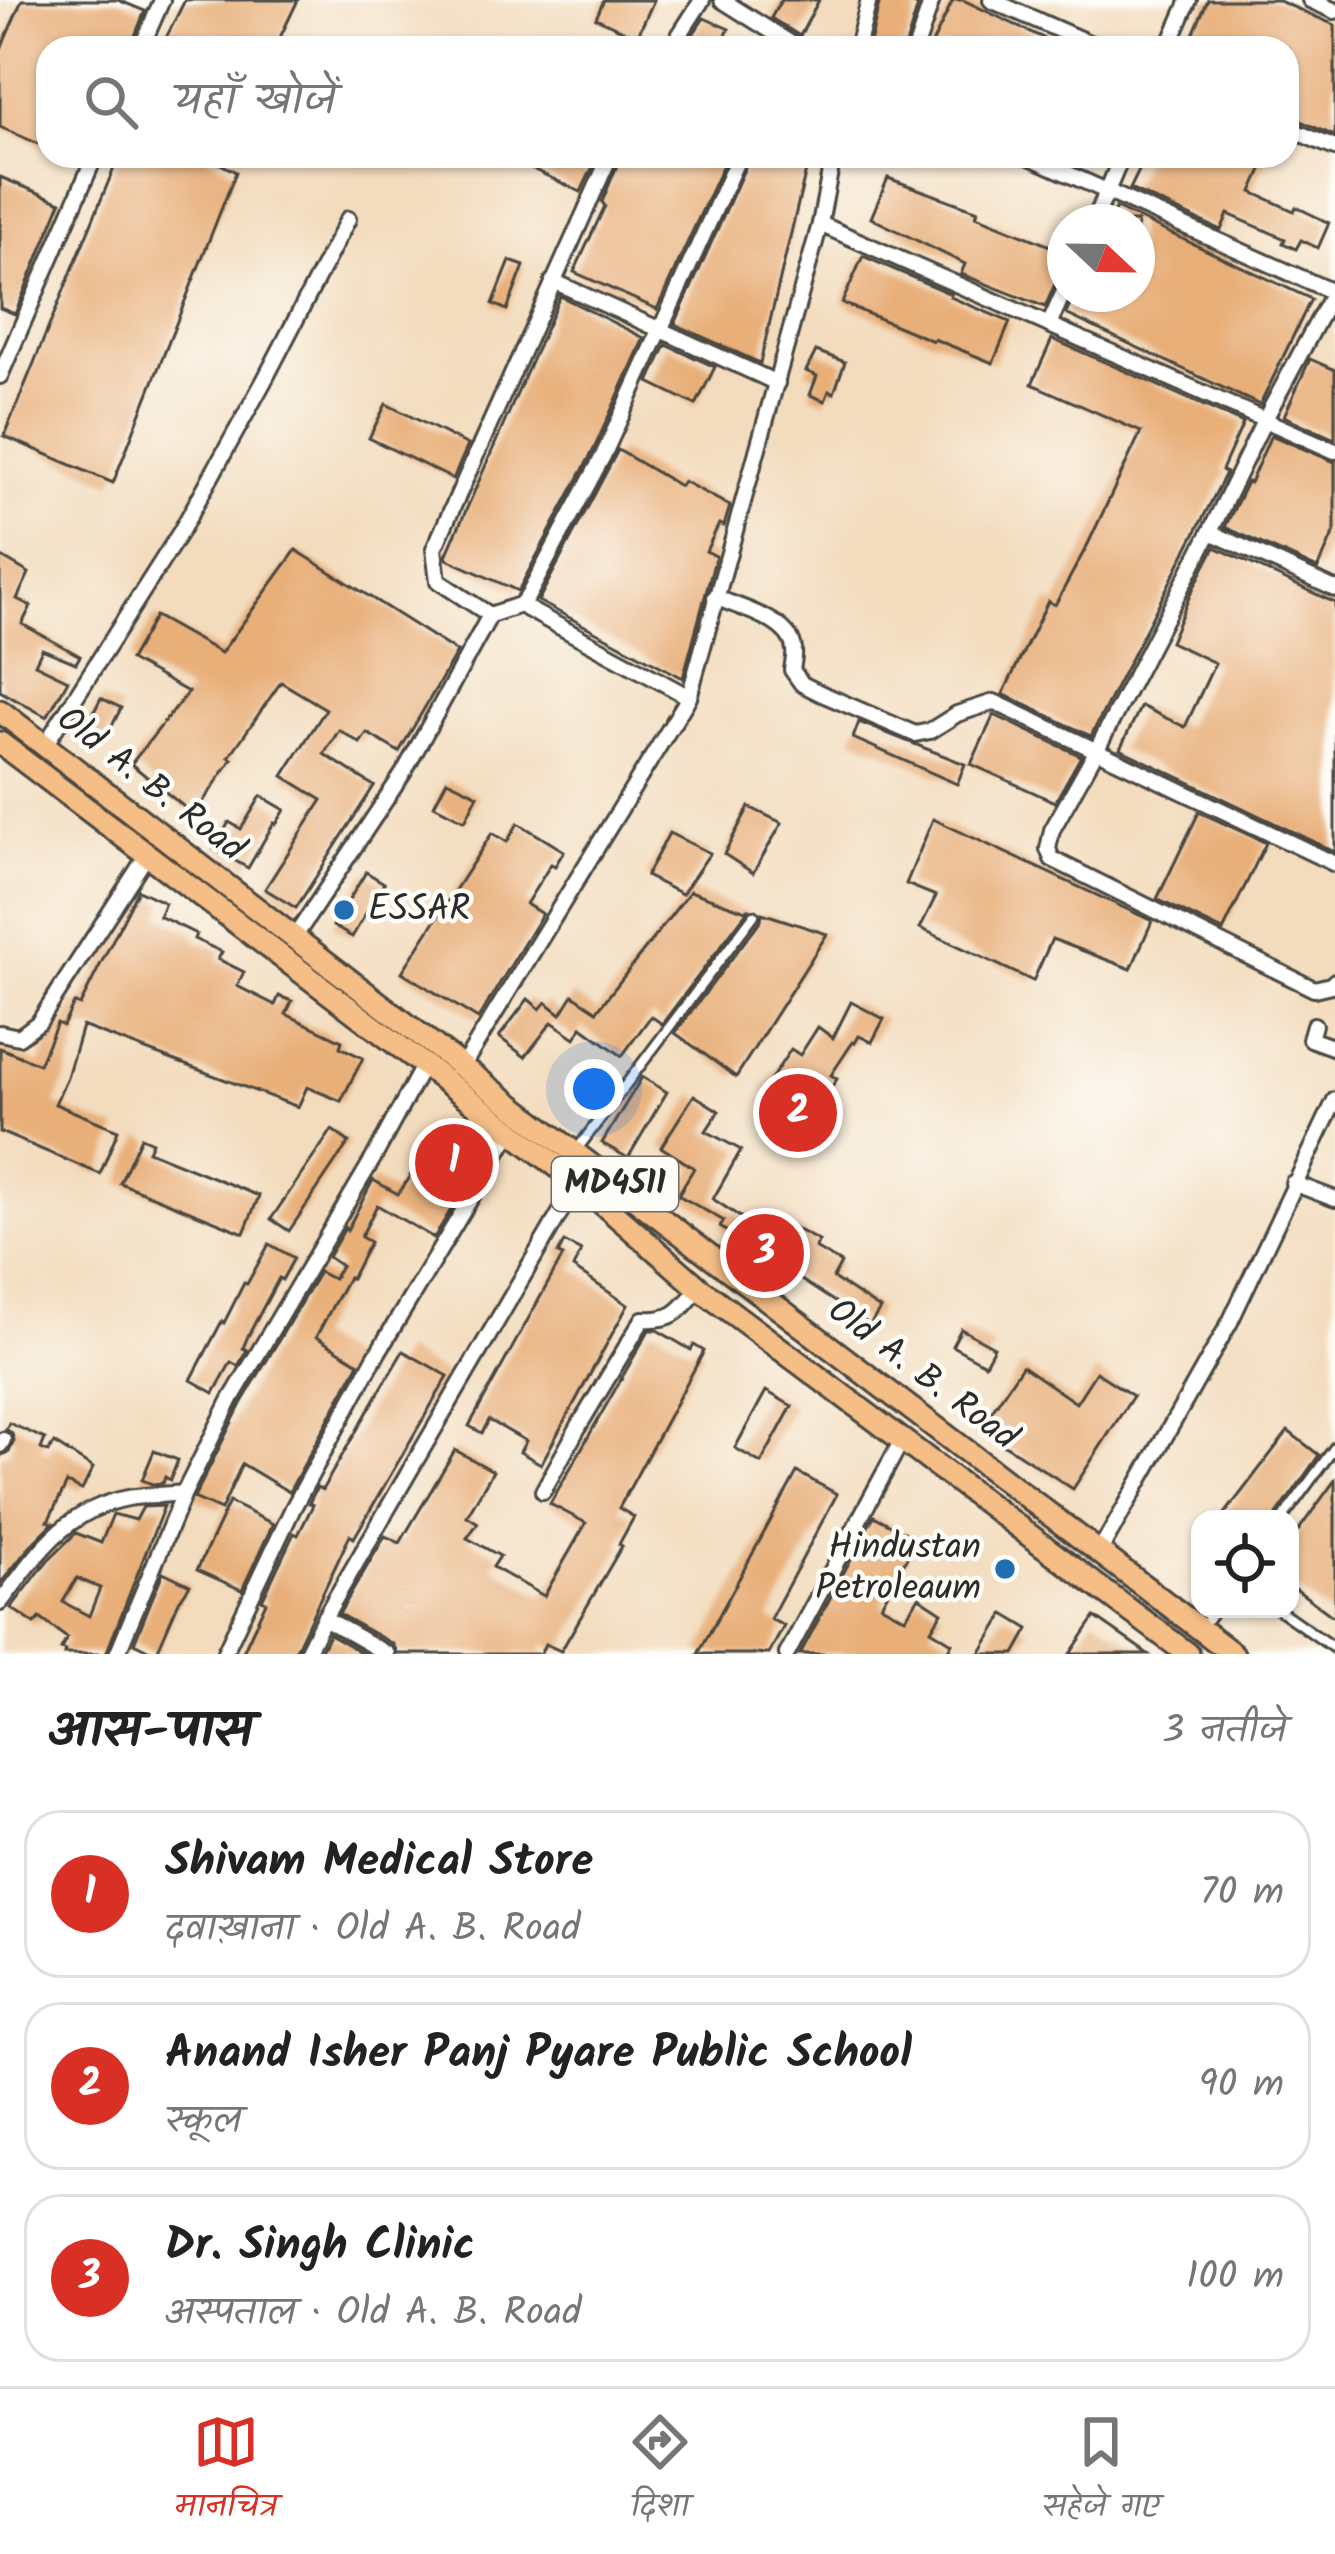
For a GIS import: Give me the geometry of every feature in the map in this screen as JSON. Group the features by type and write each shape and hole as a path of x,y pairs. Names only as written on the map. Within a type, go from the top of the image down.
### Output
{"main road":[{"name":"Old A. B. Road","path":"0,711 1233,1654"},
{"name":"Old A. B. Road","path":"0,743 578,1182 700,1288 1188,1654"}],"street":[{"path":"679,36 702,0"},
{"path":"722,0 778,36"},
{"path":"859,36 869,0"},
{"path":"920,36 932,0"},
{"path":"992,0 1073,36"},
{"path":"1173,36 1189,0"},
{"path":"145,36 158,1"},
{"path":"1317,1 1335,11"},
{"path":"1299,133 1335,148"},
{"path":"0,376 90,168"},
{"path":"490,615 438,581 434,549 605,168"},
{"path":"294,938 404,772 490,615 520,605 528,596 603,456 734,168"},
{"path":"462,1067 689,697 820,224 831,168"},
{"path":"1055,168 1335,291 1052,830 1048,850 1052,859 1314,989 1335,981"},
{"path":"1102,204 1117,168"},
{"path":"45,745 181,531 348,219"},
{"path":"820,224 1335,452"},
{"path":"553,281 777,383"},
{"path":"1049,325 1055,312"},
{"path":"1210,532 1335,589"},
{"path":"715,597 773,620 786,631 795,645 793,670 802,683 893,726 915,734 930,731 957,714 994,702 1335,864"},
{"path":"520,605 689,697"},
{"path":"0,1033 19,1037 40,1022 147,855"},
{"path":"1314,1024 1310,1039 1335,1048"},
{"path":"117,1654 184,1493 230,1399 423,1066"},
{"path":"1100,1551 1230,1322 1335,1100"},
{"path":"224,1654 293,1508 374,1359 510,1133"},
{"path":"306,1654 578,1182"},
{"path":"1293,1183 1335,1199"},
{"path":"543,1491 643,1319 675,1315 700,1288"},
{"path":"788,1654 902,1440"},
{"path":"0,1604 46,1542 66,1524 125,1499 184,1493"},
{"path":"324,1618 387,1654"}],"lane":[{"path":"574,1153 754,915"},
{"path":"1289,1510 1335,1447"},
{"path":"1200,1629 1208,1618"},
{"path":"1291,1618 1335,1649"}],"building":[{"path":"22,0 118,0 145,11 135,36 36,36 36,143 0,127 0,51"},
{"path":"185,0 298,0 281,36 167,36"},
{"path":"604,0 654,0 637,36 596,18"},
{"path":"781,0 819,0 800,36 771,18"},
{"path":"880,0 904,0 918,6 909,36 872,36"},
{"path":"953,0 963,0 1039,36 936,36"},
{"path":"1208,0 1277,0 1335,25 1335,136 1299,120 1299,36 1192,36"},
{"path":"704,18 729,29 726,36 692,36"},
{"path":"114,168 228,168 236,172 113,483 4,436"},
{"path":"530,168 592,168 581,192"},
{"path":"616,168 722,168 657,309 574,272 605,206 602,202"},
{"path":"745,168 807,168 760,363 675,324"},
{"path":"1140,168 1263,168 1252,192 1329,223 1318,248 1301,240 1296,249 1283,243 1285,239 1228,214 1221,230 1130,189"},
{"path":"0,177 61,202 15,314 0,308"},
{"path":"888,178 978,211 976,216 1047,245 1045,307 961,274 965,264 871,218"},
{"path":"1155,226 1311,299 1260,405 1066,314 1155,312"},
{"path":"863,256 1010,322 993,363 842,303"},
{"path":"510,261 524,266 507,310 493,304"},
{"path":"560,296 644,338 593,451 518,591 446,556"},
{"path":"1052,339 1243,423 1222,470 1226,473 1091,736 1003,694 1048,601 1055,605 1088,544 1141,432 1032,384"},
{"path":"666,345 715,367 696,405 649,382"},
{"path":"816,351 845,362 834,393 829,391 825,401 810,395 817,376 806,371"},
{"path":"1310,359 1335,370 1335,439 1284,416"},
{"path":"386,404 468,445 453,479 369,438"},
{"path":"1271,435 1335,462 1335,530 1318,569 1225,527"},
{"path":"618,450 680,486 683,481 730,506 724,526 719,524 706,551 716,556 683,678 538,601"},
{"path":"1215,547 1335,603 1335,852 1120,749 1141,706 1185,727 1215,663 1170,642"},
{"path":"296,550 457,652 399,752 367,733 360,743 339,730 324,754 374,786 296,908 265,889 322,800 283,776 326,709 281,682 194,815 131,764 188,692 130,660 155,616 221,653"},
{"path":"0,556 29,573 17,599 31,606 22,624 80,656 76,663 42,649 35,664 68,680 47,717 0,691"},
{"path":"101,698 121,708 105,740 85,729"},
{"path":"994,715 1081,756 1055,802 971,764"},
{"path":"859,722 965,764 957,784 853,738"},
{"path":"447,780 478,795 465,821 434,805"},
{"path":"261,796 285,810 248,868 214,849 229,822 241,829"},
{"path":"749,807 782,823 753,873 724,854"},
{"path":"1199,812 1266,843 1223,931 1157,899"},
{"path":"933,819 1152,921 1131,969 1052,939 1033,981 920,928 936,896 906,884"},
{"path":"518,823 564,851 526,904 542,914 478,1019 402,972 492,833 507,842"},
{"path":"669,833 710,853 682,894 646,876"},
{"path":"366,872 384,883 352,937 333,926"},
{"path":"138,890 165,903 159,916 196,934 194,939 222,952 218,959 244,972 237,986 275,1005 279,996 292,1001 286,1014 342,1041 340,1047 363,1058 341,1101 307,1087 298,1107 82,1026 55,1104 118,1130 100,1174 0,1132 0,1048 39,1064 57,1023 63,1026 74,1003 80,1005"},
{"path":"690,891 749,909 662,1024 651,1016 622,1056 582,1027 575,1038 552,1022 525,1057 499,1037 528,999 540,1009 546,1002 561,1014 573,995 597,1011"},
{"path":"762,913 827,934 736,1077 675,1033"},
{"path":"851,1002 884,1019 872,1042 859,1036 853,1042 831,1075 837,1079 809,1122 792,1110 783,1131 769,1125 779,1101 763,1091 791,1049 800,1055 818,1027 833,1038"},
{"path":"642,1077 667,1092 628,1158 602,1143"},
{"path":"694,1095 719,1111 706,1131 741,1150 713,1199 769,1236 777,1219 819,1241 815,1248 841,1263 833,1278 880,1309 870,1325 720,1227 724,1221 678,1195 694,1168 661,1147"},
{"path":"445,1124 470,1140 460,1154 477,1166 434,1238 377,1205 361,1237 370,1242 316,1337 359,1363 289,1492 242,1464 221,1510 194,1498 241,1404 319,1272 333,1279 341,1266 328,1257 373,1180 398,1194"},
{"path":"332,1130 349,1142 289,1231 271,1219"},
{"path":"141,1137 152,1142 148,1151 259,1196 244,1233 120,1183"},
{"path":"564,1242 581,1251 573,1268 628,1305 541,1464 520,1452 526,1441 489,1420 482,1433 469,1426 563,1256 558,1254"},
{"path":"269,1244 294,1258 248,1336 238,1366 231,1362 214,1393 191,1380"},
{"path":"961,1329 994,1347 985,1364 952,1346"},
{"path":"649,1330 691,1350 694,1345 704,1351 619,1508 634,1517 622,1546 561,1651 545,1644 540,1654 398,1654 393,1644 339,1614 385,1536 400,1543 455,1450 493,1471 467,1516 478,1523 467,1538 500,1556 493,1567 544,1596 586,1523 550,1504"},
{"path":"403,1351 448,1376 354,1538 350,1535 294,1654 242,1654 266,1602 262,1600 313,1505 309,1503 317,1487 322,1490"},
{"path":"1022,1366 1076,1403 1096,1372 1133,1396 1073,1489 980,1429"},
{"path":"766,1391 792,1406 761,1463 735,1448"},
{"path":"9,1423 45,1439 41,1449 48,1452 54,1443 93,1468 82,1490 67,1483 48,1521 53,1523 0,1584 0,1456 9,1452 14,1441 6,1429"},
{"path":"1288,1431 1319,1455 1280,1510 1228,1510"},
{"path":"154,1451 178,1460 170,1480 165,1477 163,1483 142,1480"},
{"path":"797,1472 837,1494 770,1619 784,1626 769,1654 698,1654"},
{"path":"1335,1480 1335,1618 1299,1592 1299,1530"},
{"path":"229,1502 273,1524 242,1590 197,1570"},
{"path":"164,1506 106,1654 64,1654 61,1649 67,1638 40,1618 35,1624 11,1608 76,1533 101,1543 113,1514 136,1520 143,1507","holes":["77,1578 100,1588 89,1616 63,1602"]},
{"path":"874,1516 917,1539 881,1605 905,1618 919,1597 942,1612 931,1630 952,1643 946,1654 800,1654"},
{"path":"163,1572 190,1585 156,1654 134,1643"},
{"path":"1004,1614 1029,1629 1015,1654 980,1654"},
{"path":"1095,1617 1148,1654 1070,1654"},
{"path":"329,1634 364,1654 319,1654"}],"place":[{"name":"ESSAR","path":"344,910"},
{"name":"Anand Isher Panj Pyare Public School","path":"798,1113"},
{"name":"Shivam Medical Store","path":"454,1163"},
{"name":"Dr. Singh Clinic","path":"765,1253"},
{"name":"Hindustan Petroleaum","path":"1005,1569"}]}
